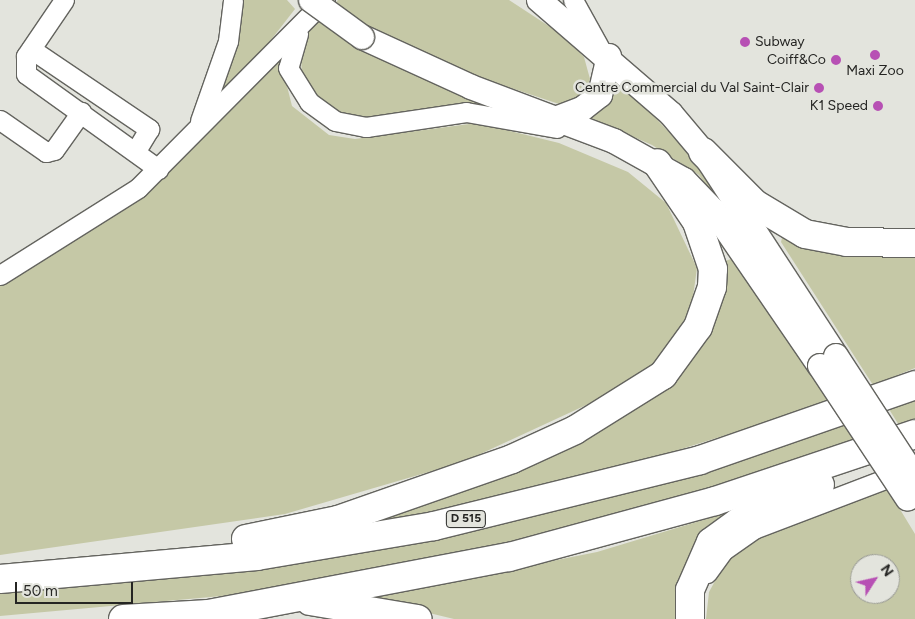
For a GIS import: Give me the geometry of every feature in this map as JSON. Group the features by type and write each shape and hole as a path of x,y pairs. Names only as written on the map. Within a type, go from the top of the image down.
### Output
{"highway":[{"path":"703,152 755,204 805,234 847,242 915,243"},
{"path":"156,567 181,551 338,520 472,475 575,430 656,380 694,334 713,278 704,236 657,162"},
{"name":"D 515","path":"0,579 156,567 344,543 530,506 700,460 915,385"},
{"path":"124,619 210,614 509,557 603,533 912,435"},
{"path":"691,619 690,590 712,542 739,522 855,470 912,435"},
{"path":"296,599 418,619"}],"main road":[{"path":"311,0 362,37 463,84 582,127 657,162 704,199 828,361"},
{"path":"540,0 604,51 671,114 703,152 828,361 913,496"},
{"path":"558,118 582,109 600,95 604,51"}],"street":[{"path":"64,0 23,64 26,74 137,149 158,169"},
{"path":"200,123 228,41 233,0"},
{"path":"0,276 100,215 158,169 200,123 325,0"},
{"path":"573,0 604,51"},
{"path":"302,23 288,56 288,68 309,102 335,121 383,125 466,112 551,128 582,127"},
{"path":"31,49 150,129 137,149"},
{"path":"0,120 46,152 54,150 81,112"},
{"path":"691,619 710,568 720,554 745,534 915,468"}],"green space":[{"path":"238,0 287,0 295,9 260,54 212,101"},
{"path":"338,0 509,0 564,36 584,57 590,79 586,93 565,106 460,71 368,31 334,5"},
{"path":"317,20 358,47 478,100 478,104 358,121 316,102 302,78 301,55 309,29"},
{"path":"280,58 292,106 329,135 355,139 477,123 559,143 628,172 666,203 697,268 692,304 678,335 651,367 597,400 463,462 285,514 0,555 0,284 44,260 144,192"},
{"path":"620,80 694,159 753,251 699,175 652,145 586,116 614,95"},
{"path":"783,234 915,252 915,368 873,385 781,242"},
{"path":"731,259 831,402 618,469 367,526 366,520 625,413 679,377 699,349 725,261"},
{"path":"915,394 915,424 902,430 887,406"},
{"path":"846,424 859,444 565,534 244,594 0,616 0,590 171,575"},
{"path":"887,488 915,534 915,619 706,619 709,592 726,561 755,540"},
{"path":"743,508 677,619 454,619 367,598 597,552"}],"place":[{"name":"Subway","path":"745,42"},
{"name":"Maxi Zoo","path":"875,55"},
{"name":"Coiff&Co","path":"836,60"},
{"name":"Centre Commercial du Val Saint-Clair","path":"819,88"},
{"name":"K1 Speed","path":"878,106"}]}
